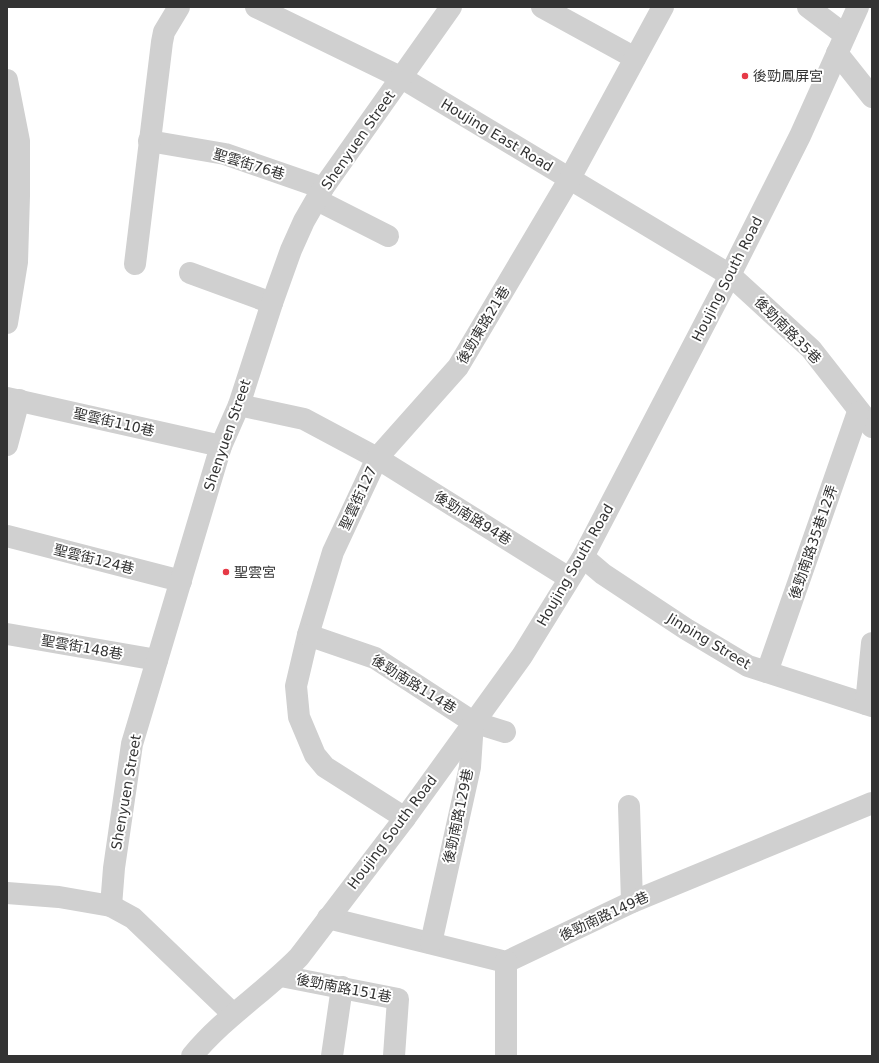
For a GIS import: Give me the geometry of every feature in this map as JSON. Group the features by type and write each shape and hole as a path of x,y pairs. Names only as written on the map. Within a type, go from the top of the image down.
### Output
{"street":[{"path":"134,264 162,42 164,32 179,7"},
{"name":"Houjing East Road","path":"256,7 402,78 730,275"},
{"name":"Shenyuen Street","path":"111,906 114,868 132,744 221,446 239,405 291,250 304,221 320,194 451,7"},
{"path":"542,7 635,58"},
{"name":"後勁東路21巷","path":"377,458 458,367 570,178 663,7"},
{"path":"808,7 841,44 872,97"},
{"name":"Houjing South Road","path":"192,1056 234,1014 281,976 299,957 405,818 522,656 583,556 730,275 800,136 858,7"},
{"path":"7,80 19,141 7,323"},
{"name":"聖雲街76巷","path":"149,141 225,154 320,194 388,236"},
{"path":"190,273 272,303"},
{"name":"後勁南路35巷","path":"730,275 811,349 865,420"},
{"path":"7,444 13,399"},
{"name":"聖雲街110巷","path":"13,399 221,446"},
{"name":"聖雲街127","path":"239,405 304,419 377,458 333,552 308,635 296,686 296,695 299,717 315,755 325,767 405,818"},
{"name":"後勁南路35巷12弄","path":"767,672 865,420"},
{"name":"後勁南路94巷","path":"377,458 569,578"},
{"name":"聖雲街124巷","path":"7,536 181,581"},
{"name":"Jinping Street","path":"583,556 603,574 686,629 748,666 869,705"},
{"name":"聖雲街148巷","path":"7,634 157,660"},
{"name":"後勁南路114巷","path":"308,635 375,658 473,722"},
{"path":"869,705 872,643"},
{"path":"473,722 505,732"},
{"name":"後勁南路129巷","path":"430,943 470,767 473,722"},
{"name":"後勁南路149巷","path":"506,962 632,902 872,803"},
{"path":"629,806 632,902"},
{"path":"7,893 59,897 111,906 133,918 234,1014"},
{"path":"328,918 506,962 506,1056"},
{"name":"後勁南路151巷","path":"281,976 398,999 394,1056"},
{"path":"332,1056 342,988"}],"place":[{"name":"後勁鳳屏宮","path":"745,76"},
{"name":"聖雲宮","path":"226,572"}]}
